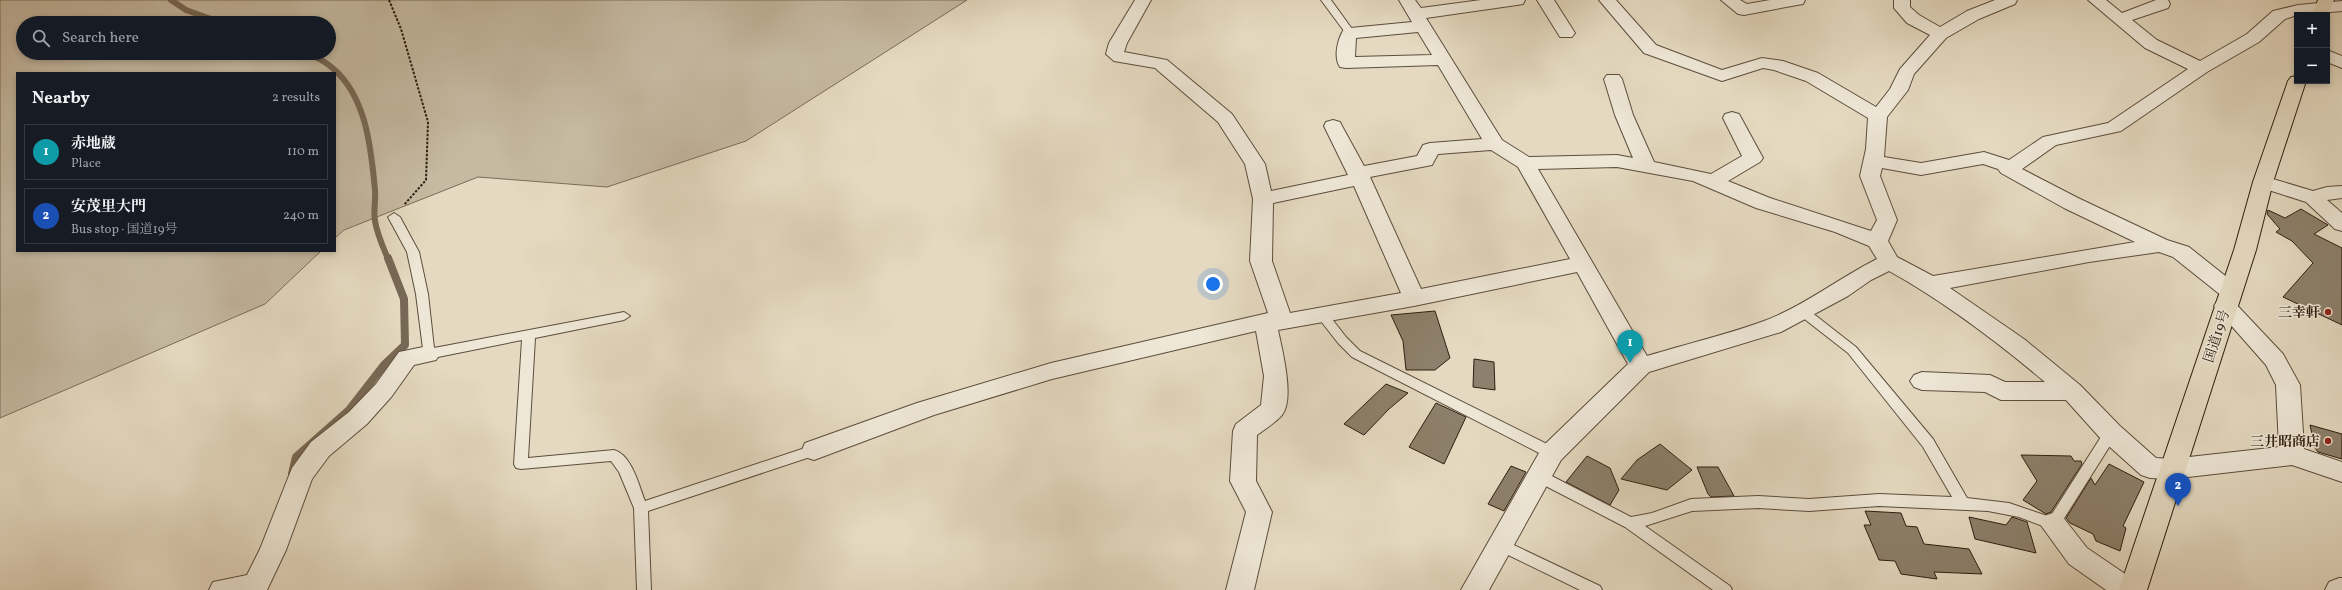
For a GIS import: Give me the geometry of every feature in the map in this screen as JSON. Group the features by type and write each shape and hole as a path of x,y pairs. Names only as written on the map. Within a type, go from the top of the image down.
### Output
{"highway":[{"name":"国道19号","path":"2133,590 2227,299 2245,250 2263,182 2297,84"}],"street":[{"path":"1143,0 1118,43 1116,54 1120,57 1161,64 1225,118 1255,164 1263,199 1262,261 1274,321 1276,376 1273,408 1245,431 1243,481 1259,512 1240,590"},
{"path":"1444,60 1346,63 1347,39 1350,34 1416,13 1517,0"},
{"path":"1545,0 1566,34"},
{"path":"1609,0 1650,49 1722,76 1736,87"},
{"path":"1729,0 1744,10 1797,0"},
{"path":"1902,0 1902,8 1913,19 1940,34"},
{"path":"1877,241 1887,220 1870,176 1874,161 1878,116 1899,90 1906,73 1940,34 1973,15 2010,0"},
{"path":"2096,0 2151,44 2201,68"},
{"path":"2297,0 2322,8"},
{"path":"2120,19 2162,4"},
{"path":"2292,455 2288,385 2275,360 2227,299 2181,252 2160,246 2071,203 2008,169 2050,141 2114,127 2201,68 2253,38 2279,15 2342,6"},
{"path":"1416,13 1495,144 1525,163 1584,263 1641,366"},
{"path":"2330,57 2342,63"},
{"path":"1722,76 1762,64 1778,66 1812,77 1878,116"},
{"path":"1613,79 1624,115 1646,166"},
{"path":"1713,182 1753,158 1732,118"},
{"path":"1333,126 1359,176 1414,298"},
{"path":"1263,199 1425,161 1430,149 1495,144"},
{"path":"1874,161 1921,169 1984,158 2012,167"},
{"path":"1525,163 1617,161 1698,176 1764,203 1842,227 1877,241 1889,262 1930,284 2016,345 2072,391 2083,401 2111,433 2150,468 2171,469 2292,455 2342,472"},
{"path":"2263,182 2313,198 2342,224"},
{"path":"2313,198 2327,193 2342,192"},
{"path":"1930,284 2089,255 2160,246"},
{"path":"1476,590 1552,453 1611,393 1641,366 1773,326 1889,262"},
{"path":"814,450 926,408 1051,370 1274,321 1414,298 1584,263"},
{"path":"223,590 254,588 273,550 301,475 320,448 358,418 384,390 408,358 428,354"},
{"path":"1922,381 1990,384 2001,391 2072,391"},
{"path":"2053,524 2078,556 2127,590"}],"lane":[{"path":"1326,0 1350,34"},
{"path":"394,217 413,252 422,294 428,354 624,316"},
{"path":"1802,311 1852,350 1928,443 1963,503"},
{"path":"1321,313 1342,340 1356,354 1552,453"},
{"path":"529,334 521,464 614,455 625,469 641,508 644,590"},
{"path":"1630,522 1653,519 1691,505 1758,502 1809,505 1879,500 1992,503 2011,508 2053,524 2111,433"},
{"path":"641,508 814,450"},
{"path":"1539,476 1630,522 1725,590"},
{"path":"1501,545 1596,590"}],"path":[{"path":"389,0 401,29 428,122 426,180 394,217"}],"shaded area":[{"path":"0,0 967,0 746,141 607,187 478,177 344,230 336,237 336,72 16,72 16,252 320,252 265,304 0,418"}],"building":[{"path":"2301,209 2328,225 2314,234 2342,248 2342,325 2283,297 2313,263 2292,241 2276,232 2280,229 2267,214 2268,210 2285,218"},
{"path":"1435,311 1450,358 1435,370 1406,370 1403,341 1391,315"},
{"path":"1474,359 1494,362 1495,390 1473,387"},
{"path":"1386,384 1408,393 1389,409 1364,435 1344,424"},
{"path":"1436,403 1466,417 1444,464 1409,447"},
{"name":"三井昭商店","path":"2310,425 2342,434 2342,459 2318,452 2315,448"},
{"path":"1660,444 1692,470 1667,490 1621,479 1637,460"},
{"path":"2021,455 2071,456 2074,461 2081,461 2082,464 2051,512 2046,514 2023,500 2037,481"},
{"path":"1587,456 1610,468 1619,490 1610,505 1566,482"},
{"path":"2109,464 2144,482 2123,526 2126,528 2120,551 2096,541 2093,534 2070,523 2066,518 2091,478 2095,485"},
{"path":"1511,466 1526,472 1504,511 1488,504"},
{"path":"1697,467 1718,467 1734,496 1711,497 1708,494"},
{"path":"1865,511 1901,513 1906,526 1917,527 1924,544 1969,549 1982,574 1934,572 1937,579 1901,574 1895,561 1879,560 1864,525 1871,525"},
{"path":"1969,517 2006,525 2012,517 2027,522 2036,553 1975,539"}],"waterway":[{"path":"171,0 186,10 203,16"},
{"path":"321,60 339,74 350,88 364,120 371,156 375,190 374,217 380,240 388,259"},
{"path":"292,474 296,457 349,410 384,365 405,345 404,299 388,258"}],"place":[{"name":"三幸軒","path":"2328,312"},
{"name":"赤地蔵","path":"1630,363"},
{"name":"三井昭商店","path":"2328,441"},
{"name":"安茂里大門","path":"2178,506"}]}
